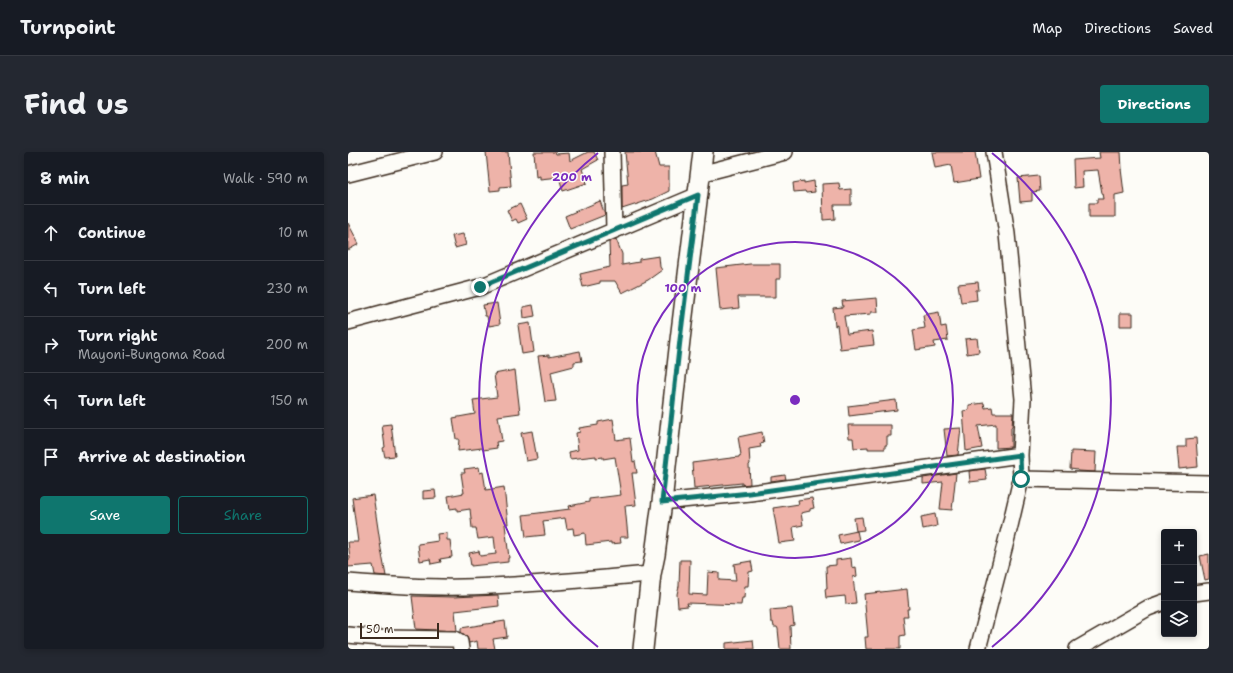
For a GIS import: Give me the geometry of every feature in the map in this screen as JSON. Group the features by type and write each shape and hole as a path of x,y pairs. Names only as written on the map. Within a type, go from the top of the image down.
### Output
{"main road":[{"path":"643,649 662,502 703,152"}],"street":[{"path":"348,174 435,152"},
{"path":"612,152 614,230"},
{"path":"700,174 785,152"},
{"path":"978,649 1021,479 1020,455 1022,399 1007,234 994,152"},
{"path":"348,322 480,287 698,195"},
{"path":"662,502 750,493 1020,455"},
{"path":"1021,479 1209,483"},
{"path":"348,582 394,586 463,588 652,574"},
{"path":"1197,593 1209,591"},
{"path":"1077,649 1148,608 1161,603"},
{"path":"348,635 380,638 455,639 460,642 461,649"}],"building":[{"path":"486,152 508,152 511,186 500,187 500,190 490,191"},
{"path":"534,152 555,152 556,154 569,153 570,161 588,152 594,152 598,160 582,169 587,183 563,191 559,177 540,179 540,176 536,177"},
{"path":"625,152 655,152 659,167 669,167 669,191 653,199 622,209 622,185 628,184"},
{"path":"932,152 975,152 979,179 954,183 951,165 935,168"},
{"path":"1099,152 1121,152 1121,169 1124,193 1115,195 1115,217 1089,217 1089,203 1097,203 1097,199 1103,199 1098,170 1082,171 1083,187 1074,188 1073,160 1100,158"},
{"path":"1039,176 1040,191 1032,192 1032,201 1020,202 1018,178"},
{"path":"804,181 804,183 814,181 815,192 794,192 793,183"},
{"path":"839,183 840,190 851,189 851,205 834,205 835,219 823,220 822,184"},
{"path":"600,201 605,215 570,229 565,216"},
{"path":"520,204 527,219 518,223 516,219 512,221 507,210"},
{"path":"348,223 359,244 348,250"},
{"path":"463,234 466,245 455,248 452,236"},
{"path":"616,239 622,254 622,265 639,262 639,259 659,256 660,267 662,270 648,280 622,293 615,281 600,281 600,283 583,287 580,274 610,267 609,242"},
{"path":"750,264 780,264 780,279 776,279 776,297 738,297 739,308 720,310 716,268"},
{"path":"978,282 979,290 976,290 977,300 961,302 958,284"},
{"path":"877,298 878,312 844,316 847,334 872,331 874,345 840,349 833,308 843,307 842,301"},
{"path":"497,303 500,324 489,326 483,305"},
{"path":"533,305 535,316 524,318 523,307"},
{"path":"939,312 941,327 946,326 948,340 934,342 935,347 916,350 913,330 925,328 923,315"},
{"path":"1120,313 1133,313 1133,326 1120,326"},
{"path":"530,323 534,352 522,354 518,325"},
{"path":"977,338 979,352 967,354 965,339"},
{"path":"580,351 582,361 574,362 574,366 551,372 556,401 545,402 538,356 549,355 549,357"},
{"path":"515,370 520,413 498,416 502,441 496,442 497,448 458,451 459,439 456,439 453,418 475,414 473,400 497,397 494,374"},
{"path":"896,400 897,410 849,416 848,406"},
{"path":"984,403 985,408 992,407 993,413 1013,413 1011,447 996,448 996,424 978,426 982,448 966,451 963,411 969,410 969,405"},
{"path":"613,419 616,440 630,438 633,462 635,461 637,473 632,473 636,505 625,506 628,537 620,537 621,543 611,544 611,542 586,545 585,533 574,535 573,528 567,529 565,518 543,521 545,535 526,537 523,515 570,509 569,506 589,502 589,499 621,495 615,457 603,459 603,457 596,458 596,456 570,459 569,452 578,450 576,433 580,432 579,428 598,425 598,422"},
{"path":"391,424 395,456 385,457 382,425"},
{"path":"848,425 891,425 891,436 887,436 887,445 885,445 885,449 868,449 868,447 854,448 853,438 849,438"},
{"path":"961,428 958,455 947,456 944,429"},
{"path":"532,431 537,459 526,461 521,433"},
{"path":"762,432 764,443 760,444 761,447 749,449 750,484 742,485 742,483 694,488 692,463 739,457 741,455 738,437"},
{"path":"1196,438 1198,467 1179,469 1177,447 1186,447 1186,439"},
{"path":"1071,451 1096,452 1095,472 1070,469"},
{"path":"479,467 480,473 483,472 486,490 504,487 508,524 505,524 509,558 508,562 471,566 469,553 479,551 480,556 496,554 494,537 478,539 476,528 472,528 470,509 457,511 457,508 450,509 448,496 464,493 461,473 465,473 464,469"},
{"path":"985,469 987,480 970,482 969,471"},
{"path":"956,473 952,510 940,509 943,482 923,484 923,478"},
{"path":"785,475 786,479 771,481 771,477"},
{"path":"435,490 436,498 423,499 423,491"},
{"path":"373,495 386,576 375,575 373,565 348,567 348,559 350,559 348,542 358,542 352,498"},
{"path":"812,498 814,508 810,509 810,511 801,513 803,525 793,527 795,541 779,543 773,508 799,504 798,500"},
{"path":"935,514 937,526 923,529 921,517"},
{"path":"862,517 864,530 856,531 854,518"},
{"path":"857,531 859,540 840,544 838,535"},
{"path":"447,533 447,540 450,540 452,557 440,559 441,562 431,564 430,559 420,561 418,544 438,541 437,534"},
{"path":"1209,554 1209,579 1205,580 1200,556"},
{"path":"851,558 852,568 856,567 857,576 853,577 856,603 846,604 845,596 826,598 826,566 836,565 836,560"},
{"path":"680,560 690,560 689,594 707,595 708,572 719,573 719,580 736,581 734,564 751,561 753,571 749,572 748,586 745,586 744,598 742,598 741,605 687,603 688,606 678,607 677,594 679,586"},
{"path":"907,589 909,609 907,609 908,616 903,616 905,635 900,636 900,649 866,649 865,637 868,637 864,594"},
{"path":"498,595 499,606 455,611 457,631 416,629 412,596 453,597"},
{"path":"792,608 794,625 790,626 791,649 780,649 778,629 777,627 774,627 773,622 771,622 770,610"},
{"path":"505,621 507,637 493,639 495,649 478,649 477,641 469,643 467,637 461,632 461,628"},
{"path":"753,640 754,649 726,649 726,643"}],"route":[{"path":"480,287 698,195 662,502 750,493 1020,455 1021,479"}]}
